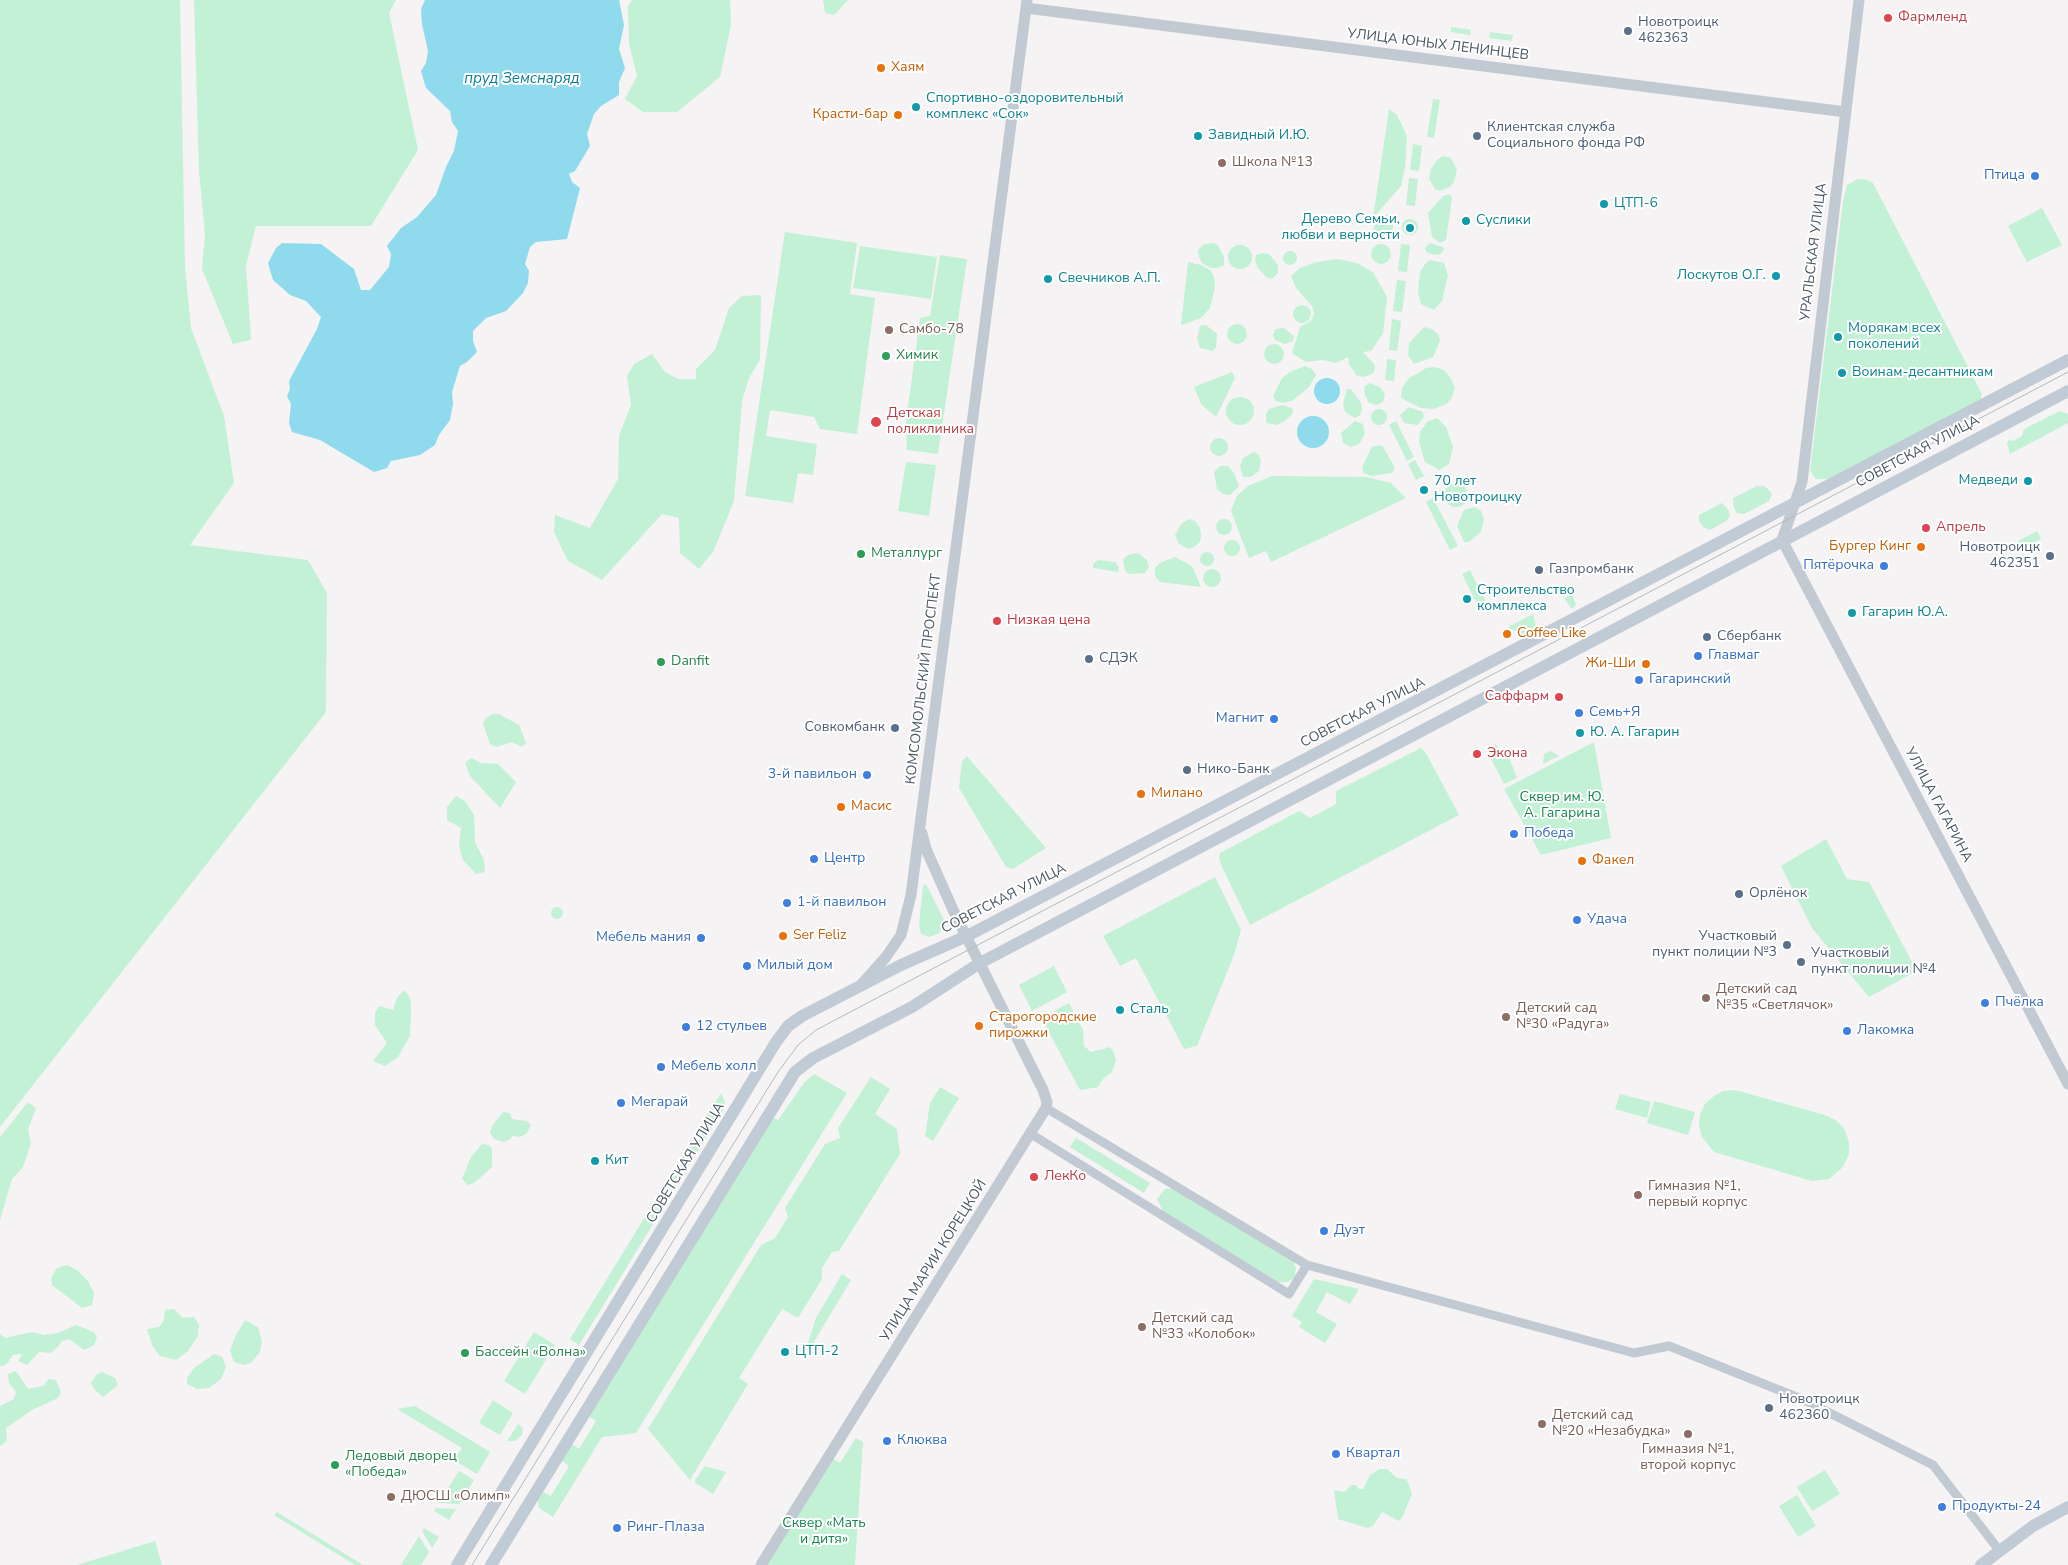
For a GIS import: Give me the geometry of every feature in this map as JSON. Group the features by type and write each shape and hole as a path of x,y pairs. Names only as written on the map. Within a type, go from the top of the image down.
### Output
{"main road":[{"name":"СОВЕТСКАЯ УЛИЦА","path":"457,1565 776,1042 788,1026 802,1016 860,986 901,965 967,936 1794,506 2068,360"},
{"name":"СОВЕТСКАЯ УЛИЦА","path":"491,1565 795,1072 812,1058 912,1007 980,963 2068,391"},
{"path":"1981,1565 2033,1526 2068,1507"}],"street":[{"name":"УРАЛЬСКАЯ УЛИЦА","path":"1794,506 1802,482 1859,0"},
{"name":"УЛИЦА ЮНЫХ ЛЕНИНЦЕВ","path":"1026,4 1846,112"},
{"name":"КОМСОМОЛЬСКИЙ ПРОСПЕКТ","path":"860,986 886,958 901,934 911,895 1026,4"},
{"path":"1782,540 1794,506"},
{"name":"УЛИЦА ГАГАРИНА","path":"1782,540 2068,1084"},
{"name":"КОМСОМОЛЬСКИЙ ПРОСПЕКТ","path":"920,827 926,849 980,963"},
{"path":"980,963 1043,1090 1047,1102 1046,1108 1307,1264 1634,1353 1669,1346 1727,1368 1804,1400 1933,1465 1999,1550"},
{"name":"УЛИЦА МАРИИ КОРЕЦКОЙ","path":"761,1565 1046,1108"},
{"path":"1031,1134 1289,1294 1307,1264"}],"green space":[{"path":"0,0 180,0 185,267 191,328 224,416 234,483 190,545 308,560 327,593 326,712 0,1127"},
{"path":"194,0 396,0 389,13 418,150 371,226 256,226 246,266 251,340 233,344 202,269 205,235 199,171"},
{"path":"632,0 730,0 731,25 720,77 677,112 643,112 625,99 637,76 629,44 628,6"},
{"path":"823,0 848,0 834,15 825,13"},
{"path":"1451,27 1471,30 1470,35 1451,32"},
{"path":"1490,32 1513,35 1512,41 1489,38"},
{"path":"1433,99 1440,100 1434,138 1427,137"},
{"path":"1389,109 1397,115 1407,136 1405,168 1401,186 1373,218"},
{"path":"1413,144 1422,146 1419,171 1410,170"},
{"path":"1443,156 1451,158 1457,170 1454,182 1450,187 1440,191 1435,189 1429,179 1431,169 1437,160"},
{"path":"1409,178 1418,179 1415,206 1406,205"},
{"path":"1858,179 1864,179 1873,183 1982,394 1980,401 1828,479 1816,479 1810,471 1843,201 1847,185"},
{"path":"1450,194 1452,198 1446,240 1440,243 1432,237 1428,213 1443,196"},
{"path":"2042,208 2062,245 2027,262 2008,226"},
{"path":"1384,215 1389,215 1393,219 1393,231 1386,238 1374,239 1372,234 1376,222"},
{"path":"1410,219 1418,227 1410,235 1402,227"},
{"path":"785,232 857,243 850,294 875,298 857,434 820,429 814,417 770,410 766,436 817,444 813,475 798,473 793,503 745,496"},
{"path":"1430,243 1443,247 1444,250 1440,254 1434,255 1426,252 1425,248"},
{"path":"1217,244 1224,257 1224,265 1218,268 1211,268 1202,263 1199,257 1198,250 1203,245"},
{"path":"1377,244 1385,244 1391,250 1391,258 1385,264 1377,264 1371,258 1371,250"},
{"path":"1401,244 1410,245 1407,272 1398,271"},
{"path":"1240,245 1245,246 1251,252 1251,262 1245,268 1240,269 1235,268 1229,262 1228,257 1229,252 1235,246"},
{"path":"860,246 937,257 931,299 853,288"},
{"path":"1287,251 1293,251 1297,258 1293,265 1287,265 1283,261 1283,255"},
{"path":"1262,253 1269,254 1278,265 1278,273 1272,279 1266,277 1257,267 1256,255"},
{"path":"940,255 967,259 938,454 907,450 906,422 920,318 930,316"},
{"path":"1337,259 1357,263 1373,272 1387,297 1383,333 1371,351 1363,352 1375,365 1374,372 1363,377 1356,375 1349,364 1348,357 1336,363 1323,360 1306,362 1292,353 1300,327 1311,321 1314,314 1312,306 1296,288 1291,276 1300,268 1317,262"},
{"path":"1430,260 1444,263 1448,275 1442,301 1434,310 1421,304 1418,292 1420,272"},
{"path":"1188,262 1201,265 1210,270 1214,277 1215,287 1210,308 1201,318 1181,325"},
{"path":"1397,280 1406,281 1402,312 1393,311"},
{"path":"761,295 760,360 749,378 742,401 734,501 713,552 699,569 680,553 679,518 662,514 602,580 568,561 554,532 555,515 590,528 618,479 619,436 631,405 627,376 634,364 652,354 665,372 678,379 696,379 696,369 715,350 729,308 742,296"},
{"path":"1302,305 1310,310 1311,314 1306,322 1302,323 1294,318 1293,314 1298,306"},
{"path":"1392,319 1401,321 1397,351 1389,350"},
{"path":"1237,324 1244,327 1247,334 1244,341 1237,344 1230,341 1227,334 1230,327"},
{"path":"1206,325 1217,334 1216,347 1213,351 1200,348 1197,339 1200,326"},
{"path":"1424,327 1432,329 1438,334 1440,341 1433,357 1414,364 1408,355 1409,343"},
{"path":"1284,328 1294,336 1293,341 1285,344 1275,340 1273,335 1275,329"},
{"path":"1274,344 1281,347 1284,354 1281,361 1274,364 1267,361 1264,354 1267,347"},
{"path":"1387,359 1396,360 1394,381 1385,380"},
{"path":"1305,366 1312,369 1316,375 1309,387 1292,401 1283,403 1276,401 1273,396 1282,378 1290,372"},
{"path":"1434,367 1444,370 1455,388 1452,398 1446,404 1433,409 1421,408 1401,398 1402,388 1408,379 1426,368"},
{"path":"1232,372 1235,378 1216,417 1201,404 1194,387"},
{"path":"1370,383 1380,387 1385,394 1383,402 1377,405 1369,403 1365,395 1364,387"},
{"path":"1347,389 1351,389 1361,403 1362,410 1360,415 1355,418 1345,412 1343,403"},
{"path":"1240,397 1250,401 1254,411 1250,421 1240,425 1230,421 1226,411 1230,401"},
{"path":"1282,405 1292,408 1293,413 1285,421 1277,425 1266,423 1266,414 1269,409"},
{"path":"1409,407 1423,412 1424,417 1418,425 1404,423 1400,415"},
{"path":"1376,409 1382,409 1387,414 1385,423 1376,425 1371,420 1371,414"},
{"path":"2060,411 2068,414 2068,423 2010,454 2007,443 2009,440 2013,441 2022,436 2024,429"},
{"path":"1437,418 1446,427 1453,447 1449,464 1439,470 1425,462 1419,442 1420,432 1427,422"},
{"path":"1355,421 1363,424 1365,434 1359,444 1351,447 1343,443 1341,433"},
{"path":"1396,421 1414,457 1407,461 1389,425"},
{"path":"1219,438 1225,441 1228,447 1225,453 1219,456 1213,453 1210,447 1213,441"},
{"path":"1379,445 1383,447 1395,468 1392,473 1371,476 1364,473 1362,467 1372,447"},
{"path":"1254,452 1259,455 1261,461 1259,471 1251,477 1243,477 1240,466 1243,458"},
{"path":"1415,460 1424,476 1416,480 1408,464"},
{"path":"906,462 936,465 929,516 898,511"},
{"path":"1220,466 1228,466 1234,473 1239,486 1230,495 1223,494 1217,489 1214,472"},
{"path":"1272,476 1366,477 1391,483 1406,498 1271,562 1266,551 1249,558 1231,511 1237,496 1248,486"},
{"path":"1456,483 1465,486 1468,495 1465,504 1456,507 1447,504 1444,495 1447,486"},
{"path":"1757,486 1764,486 1772,494 1769,501 1744,514 1737,513 1734,508 1733,498"},
{"path":"1433,498 1458,546 1450,550 1426,502"},
{"path":"1722,503 1729,511 1730,516 1726,521 1710,530 1703,527 1699,521 1699,515"},
{"path":"1474,507 1481,511 1484,518 1481,532 1469,542 1464,542 1457,526 1464,510"},
{"path":"1189,519 1195,521 1200,528 1201,536 1200,542 1188,549 1179,544 1175,535 1181,524"},
{"path":"1221,519 1227,519 1232,524 1230,533 1221,535 1216,530 1216,524"},
{"path":"2037,531 2041,539 2019,551 2015,543"},
{"path":"1232,540 1238,542 1240,548 1238,554 1232,556 1226,554 1224,548 1226,542"},
{"path":"1207,552 1212,554 1214,559 1212,564 1207,566 1202,564 1200,559 1202,554"},
{"path":"1138,553 1147,560 1149,567 1145,573 1129,574 1125,571 1123,559 1128,555"},
{"path":"1175,557 1192,566 1201,587 1160,582 1155,576 1155,568 1160,563"},
{"path":"1098,560 1115,562 1119,567 1118,572 1093,568 1093,564"},
{"path":"1208,569 1216,569 1221,574 1219,585 1208,587 1203,582 1203,574"},
{"path":"1470,570 1486,602 1478,606 1462,574"},
{"path":"1572,594 1576,605 1572,609 1564,598"},
{"path":"1533,614 1536,627 1523,635 1508,627"},
{"path":"492,714 499,714 519,725 526,743 522,747 512,742 496,747 490,744 483,724 486,718"},
{"name":"Сквер им. Ю. А. Гагарина","path":"1594,742 1611,838 1541,855 1504,789"},
{"path":"1496,744 1499,750 1505,747 1517,778 1504,784 1486,749"},
{"path":"1421,748 1426,753 1459,815 1250,925 1222,867 1219,858 1220,853 1299,811 1310,818 1336,804 1336,791"},
{"path":"1551,751 1559,756 1543,764 1544,754"},
{"path":"967,756 1046,848 1013,869 1006,867 959,788 962,761"},
{"path":"471,758 481,763 498,764 516,782 500,808 470,776 465,763"},
{"path":"456,796 465,801 474,815 475,842 484,860 485,872 476,874 463,860 459,846 461,828 447,820 447,807"},
{"path":"1826,839 1847,879 1869,882 1917,971 1869,997 1812,928 1781,866"},
{"path":"1215,877 1241,930 1234,955 1197,1046 1184,1049 1136,958 1120,966 1103,936"},
{"path":"926,884 945,922 939,933 929,937 921,934 919,925 923,886"},
{"path":"555,907 559,907 563,913 559,919 555,919 551,915 551,911"},
{"path":"1054,966 1067,992 1032,1011 1019,985"},
{"path":"404,990 410,998 410,1036 398,1057 385,1066 373,1061 387,1043 375,1025 375,1013 379,1006 393,1010 397,998"},
{"path":"1069,1003 1083,1030 1084,1046 1091,1052 1110,1047 1114,1053 1116,1061 1112,1072 1103,1079 1098,1087 1080,1090 1044,1023 1045,1016"},
{"path":"814,1074 847,1093 636,1433 602,1437 553,1517 539,1508 538,1500 543,1492 551,1496 569,1466 562,1461 572,1444 579,1449 596,1421 589,1416 773,1118 778,1120 804,1083"},
{"path":"871,1077 890,1089 875,1114 897,1129 900,1154 839,1251 832,1252 822,1268 822,1279 798,1318 782,1309 739,1378 748,1384 690,1480 648,1429 761,1245 775,1238 788,1217 785,1208 825,1144 840,1138 838,1128"},
{"path":"940,1087 959,1098 933,1141 925,1136 930,1103"},
{"path":"1735,1090 1825,1115 1837,1121 1845,1130 1849,1143 1849,1154 1843,1167 1829,1179 1812,1181 1714,1152 1702,1137 1699,1126 1700,1114 1705,1104 1714,1096 1723,1091"},
{"path":"721,1093 726,1105 579,1345 570,1339"},
{"path":"1620,1094 1651,1102 1647,1118 1615,1109"},
{"path":"1654,1101 1695,1112 1688,1135 1647,1123"},
{"path":"28,1102 36,1108 28,1130 31,1144 23,1167 12,1179 0,1220 0,1137"},
{"path":"503,1112 510,1113 512,1119 527,1121 531,1125 527,1133 520,1137 513,1136 503,1142 494,1139 490,1133 492,1126"},
{"path":"1076,1138 1150,1183 1144,1193 1070,1147"},
{"path":"482,1144 489,1145 492,1149 492,1167 474,1183 468,1185 462,1179 471,1157"},
{"path":"1165,1189 1176,1189 1293,1261 1296,1268 1295,1277 1288,1282 1278,1282 1163,1211 1157,1199"},
{"path":"67,1265 78,1271 88,1281 94,1293 92,1305 82,1308 52,1285 51,1278 57,1268"},
{"path":"842,1274 851,1280 812,1345 808,1343 816,1318"},
{"path":"1314,1279 1359,1289 1350,1304 1327,1292 1316,1312 1337,1324 1325,1343 1299,1327 1302,1322 1292,1316"},
{"path":"174,1309 183,1318 194,1317 199,1325 198,1336 188,1351 176,1360 160,1356 152,1345 147,1329 159,1327 164,1320 165,1310"},
{"path":"245,1320 258,1327 262,1341 260,1352 251,1363 243,1365 234,1362 230,1351 235,1337"},
{"path":"76,1325 94,1332 97,1338 94,1345 84,1350 69,1339 62,1341 50,1353 39,1352 27,1365 18,1361 22,1354 13,1355 6,1365 0,1366 0,1334 5,1338 32,1332 44,1335 58,1333"},
{"path":"534,1332 555,1345 525,1394 504,1381"},
{"path":"214,1354 222,1357 226,1367 221,1379 209,1388 197,1389 187,1384 187,1378 194,1368"},
{"path":"16,1371 28,1389 43,1386 49,1379 56,1380 61,1392 58,1398 32,1410 6,1428 7,1441 0,1446 0,1406 14,1399 16,1392 9,1383 8,1374"},
{"path":"102,1372 115,1378 118,1385 103,1397 94,1389 91,1383 96,1375"},
{"path":"493,1400 513,1413 500,1435 479,1423"},
{"path":"415,1406 490,1452 477,1474 454,1460 462,1448 397,1409"},
{"path":"518,1424 523,1428 522,1435 515,1441 507,1441"},
{"name":"Сквер «Мать и дитя»","path":"856,1438 863,1442 855,1565 764,1565 832,1458 840,1463"},
{"path":"705,1466 726,1472 713,1494 694,1482"},
{"path":"1380,1469 1387,1469 1397,1478 1406,1479 1409,1485 1412,1494 1399,1521 1382,1512 1373,1526 1367,1528 1338,1519 1334,1490 1344,1492 1352,1485 1363,1489 1370,1475"},
{"path":"1825,1470 1840,1494 1812,1511 1797,1487"},
{"path":"459,1471 474,1480 459,1504 439,1503"},
{"path":"1797,1495 1816,1526 1798,1537 1779,1506"},
{"path":"436,1508 456,1509 449,1520 434,1511"},
{"path":"277,1512 363,1565 355,1565 274,1515"},
{"path":"424,1528 439,1537 432,1548 422,1531"},
{"path":"419,1536 429,1552 421,1565 401,1565"},
{"path":"155,1541 162,1565 77,1565"}],"water":[{"name":"пруд Земснаряд","path":"425,0 619,0 624,25 619,49 625,68 619,82 619,95 601,106 594,114 587,134 590,146 575,171 569,174 572,182 580,188 567,239 536,242 530,247 525,264 529,271 528,283 523,293 506,311 486,318 473,331 473,341 477,352 460,366 452,392 453,404 450,420 439,435 435,445 420,455 391,461 387,468 374,472 320,440 292,432 289,423 291,404 287,396 290,389 289,381 317,329 321,317 306,301 290,295 273,280 268,263 276,248 282,243 321,244 354,269 361,290 370,290 389,267 391,254 387,246 401,228 417,217 436,195 454,151 458,131 452,122 450,111 426,88 421,71 426,63 428,51 421,9"},
{"path":"1327,378 1337,381 1340,391 1337,401 1327,404 1317,401 1314,391 1317,381"},
{"path":"1313,416 1319,417 1324,421 1328,426 1328,438 1324,443 1319,447 1313,448 1307,447 1302,443 1298,438 1297,432 1298,426 1302,421 1307,417"}],"tram line":[{"path":"472,1565 778,1072 798,1045 816,1030 2068,372"}],"place":[{"name":"Фармленд","path":"1888,18"},
{"name":"Новотроицк 462363","path":"1628,31"},
{"name":"Хаям","path":"881,68"},
{"name":"Спортивно-оздоровительный комплекс «Сок»","path":"916,107"},
{"name":"Красти-бар","path":"898,115"},
{"name":"Завидный И.Ю.","path":"1198,136"},
{"name":"Клиентская служба Социального фонда РФ","path":"1477,136"},
{"name":"Школа №13","path":"1222,163"},
{"name":"Птица","path":"2035,176"},
{"name":"ЦТП-6","path":"1604,204"},
{"name":"Суслики","path":"1466,221"},
{"name":"Дерево Семьи, любви и верности","path":"1410,228"},
{"name":"Лоскутов О.Г.","path":"1776,276"},
{"name":"Свечников А.П.","path":"1048,279"},
{"name":"Самбо-78","path":"889,330"},
{"name":"Морякам всех поколений","path":"1838,337"},
{"name":"Химик","path":"886,356"},
{"name":"Воинам-десантникам","path":"1842,373"},
{"name":"Детская поликлиника","path":"876,422"},
{"name":"Медведи","path":"2028,481"},
{"name":"70 лет Новотроицку","path":"1424,490"},
{"name":"Апрель","path":"1926,528"},
{"name":"Бургер Кинг","path":"1921,547"},
{"name":"Металлург","path":"861,554"},
{"name":"Новотроицк 462351","path":"2050,556"},
{"name":"Пятёрочка","path":"1884,566"},
{"name":"Газпромбанк","path":"1539,570"},
{"name":"Строительство комплекса","path":"1467,599"},
{"name":"Гагарин Ю.А.","path":"1852,613"},
{"name":"Низкая цена","path":"997,621"},
{"name":"Coffee Like","path":"1507,634"},
{"name":"Сбербанк","path":"1707,637"},
{"name":"Главмаг","path":"1698,656"},
{"name":"СДЭК","path":"1089,659"},
{"name":"Danfit","path":"661,662"},
{"name":"Жи-Ши","path":"1646,664"},
{"name":"Гагаринский","path":"1639,680"},
{"name":"Саффарм","path":"1559,697"},
{"name":"Семь+Я","path":"1579,713"},
{"name":"Магнит","path":"1274,719"},
{"name":"Совкомбанк","path":"895,728"},
{"name":"Ю. А. Гагарин","path":"1580,733"},
{"name":"Экона","path":"1477,754"},
{"name":"Нико-Банк","path":"1187,770"},
{"name":"3-й павильон","path":"867,775"},
{"name":"Милано","path":"1141,794"},
{"name":"Масис","path":"841,807"},
{"name":"Победа","path":"1514,834"},
{"name":"Центр","path":"814,859"},
{"name":"Факел","path":"1582,861"},
{"name":"Орлёнок","path":"1739,894"},
{"name":"1-й павильон","path":"787,903"},
{"name":"Удача","path":"1577,920"},
{"name":"Ser Feliz","path":"783,936"},
{"name":"Мебель мания","path":"701,938"},
{"name":"Участковый пункт полиции №3","path":"1787,945"},
{"name":"Участковый пункт полиции №4","path":"1801,962"},
{"name":"Милый дом","path":"747,966"},
{"name":"Детский сад №35 «Светлячок»","path":"1706,998"},
{"name":"Пчёлка","path":"1985,1003"},
{"name":"Сталь","path":"1120,1010"},
{"name":"Детский сад №30 «Радуга»","path":"1506,1017"},
{"name":"Старогородские пирожки","path":"979,1026"},
{"name":"12 стульев","path":"686,1027"},
{"name":"Лакомка","path":"1847,1031"},
{"name":"Мебель холл","path":"661,1067"},
{"name":"Мегарай","path":"621,1103"},
{"name":"Кит","path":"595,1161"},
{"name":"ЛекКо","path":"1034,1177"},
{"name":"Гимназия №1, первый корпус","path":"1638,1195"},
{"name":"Дуэт","path":"1324,1231"},
{"name":"Детский сад №33 «Колобок»","path":"1142,1327"},
{"name":"ЦТП-2","path":"785,1352"},
{"name":"Бассейн «Волна»","path":"465,1353"},
{"name":"Новотроицк 462360","path":"1769,1408"},
{"name":"Детский сад №20 «Незабудка»","path":"1542,1424"},
{"name":"Гимназия №1, второй корпус","path":"1688,1434"},
{"name":"Клюква","path":"887,1441"},
{"name":"Квартал","path":"1336,1454"},
{"name":"Ледовый дворец «Победа»","path":"335,1465"},
{"name":"ДЮСШ «Олимп»","path":"391,1497"},
{"name":"Продукты-24","path":"1942,1507"},
{"name":"Ринг-Плаза","path":"617,1528"}]}
